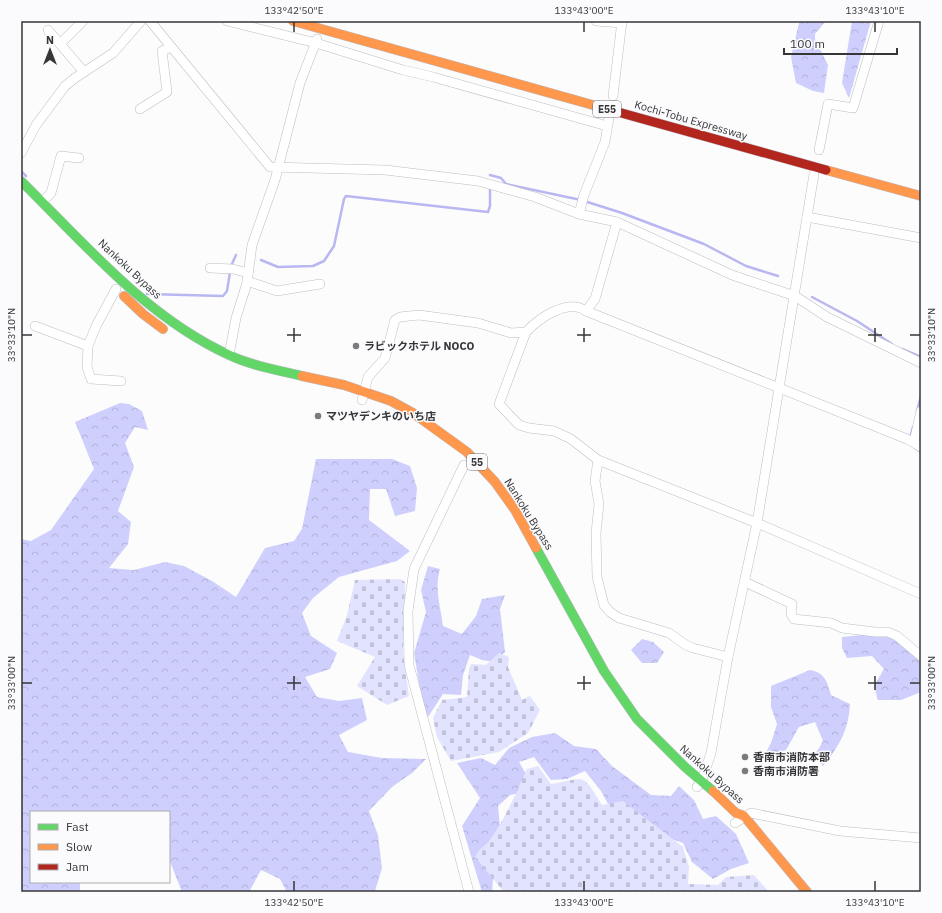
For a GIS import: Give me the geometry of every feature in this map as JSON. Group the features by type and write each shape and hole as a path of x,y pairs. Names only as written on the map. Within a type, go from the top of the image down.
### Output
{"highway":[{"name":"Kochi-Tobu Expressway","path":"293,21 816,168 921,196"},
{"name":"Nankoku Bypass","path":"21,181 127,286 169,321 227,359 260,376"},
{"name":"Nankoku Bypass","path":"21,194 116,289 143,314 173,336"},
{"name":"Nankoku Bypass","path":"227,359 270,369 363,396 381,408"},
{"name":"Nankoku Bypass","path":"292,383 391,401 440,431 466,452 495,482 528,533 614,687 637,719 700,784 735,823 754,841 794,892"},
{"path":"401,417 447,450"},
{"name":"55","path":"461,462 474,474"},
{"name":"Nankoku Bypass","path":"509,519 550,593"},
{"name":"Nankoku Bypass","path":"587,660 624,715 652,746 736,813 744,816 807,892"}],"street":[{"path":"60,44 83,21"},
{"path":"21,153 36,125 65,86 113,53 141,21"},
{"path":"150,21 270,167 385,170 478,181 535,197 579,214 617,222 732,275 795,296 827,317 921,363"},
{"path":"227,21 317,41 403,70 608,122 606,142 584,195 579,214"},
{"path":"596,21 622,22 613,96"},
{"path":"819,150 828,104 853,108 879,21"},
{"path":"48,30 84,72"},
{"path":"227,359 236,318 248,277 252,245 276,180 300,83 317,41"},
{"path":"140,109 167,92 162,51 171,46"},
{"path":"42,202 51,194 61,156 79,158"},
{"path":"700,784 711,753 728,657 757,524 814,174"},
{"path":"807,216 921,238"},
{"path":"586,311 595,299 617,222"},
{"path":"210,268 234,269 277,291 320,284"},
{"path":"116,289 96,326 88,346 87,367 91,379 121,381"},
{"path":"921,411 914,443 586,311 580,307 560,309 531,326 526,332 499,404 519,425 529,428 554,430 571,439 598,460 757,524 921,594"},
{"path":"363,396 368,377 384,361 395,320 400,317 418,315 478,323 511,333 526,332"},
{"path":"35,326 88,346"},
{"path":"598,460 595,480 599,504 596,533 597,577 604,604 610,612 619,618 669,633 693,648 728,657"},
{"path":"461,462 414,569 409,604 409,665 469,892"},
{"path":"745,582 792,604 790,614 794,619 831,623 842,628 888,632 897,636 921,656"},
{"path":"735,823 751,812 840,831 921,838"}],"green space":[{"path":"801,21 826,21 815,34 815,39 828,65 824,93 813,91 796,83 791,57 799,23"},
{"path":"852,21 871,21 849,98 842,83"},
{"path":"120,403 129,404 142,411 148,430 135,427 125,443 134,467 118,511 131,522 128,544 109,568 134,570 165,562 184,566 212,581 236,597 265,548 294,541 302,529 316,459 392,459 410,466 417,488 415,511 395,516 386,489 370,489 369,520 410,551 397,561 339,577 313,598 302,613 311,636 337,653 330,669 305,677 317,697 339,701 362,698 367,720 339,735 348,752 382,758 426,759 412,773 392,787 369,811 378,835 382,868 375,891 287,892 280,879 261,870 249,892 182,892 170,862 170,811 30,811 30,883 80,883 80,892 21,892 21,539 31,541 51,530 94,469 75,422"},
{"path":"428,566 440,569 438,576 438,598 443,626 462,634 476,616 482,599 505,595 500,609 505,652 494,662 482,660 470,655 463,675 461,695 443,694 428,717 422,701 414,653 426,612 421,590"},
{"path":"400,579 405,582 403,653 409,696 387,705 357,686 375,657 337,641 347,615 355,580"},
{"path":"873,634 895,640 921,661 921,692 901,700 878,700 874,686 884,669 872,656 847,658 842,648 842,637"},
{"path":"642,639 653,642 664,652 657,663 642,663 631,650"},
{"path":"499,653 509,657 508,667 522,700 530,696 540,710 528,733 499,752 451,761 437,737 433,718 442,700 467,697 469,669 471,664 486,665"},
{"path":"810,670 819,673 825,678 831,695 850,704 848,722 838,745 823,766 814,757 823,741 815,722 799,727 786,750 764,756 771,743 777,724 771,707 771,686"},
{"path":"555,733 574,746 596,749 612,766 651,795 671,796 679,786 694,800 703,819 716,816 736,834 749,863 731,869 713,879 692,862 683,843 661,835 608,804 601,791 585,771 567,779 551,780 534,757 519,762 529,779 525,792 510,795 498,806 500,827 492,892 482,892 462,826 480,798 457,763 481,758 495,765 509,748 532,737"},
{"path":"538,766 551,784 578,779 587,782 602,805 623,801 683,847 689,867 688,884 718,885 726,877 754,875 769,892 504,892 475,857 480,849 489,841 500,824 527,769"}],"waterway":[{"path":"21,171 26,176"},
{"path":"490,175 501,178 506,184 581,200 622,213 704,244 746,266 778,276"},
{"path":"261,260 278,267 313,266 324,261 334,246 344,199 346,196 488,212 490,206 490,188"},
{"path":"147,294 223,296 227,291 231,266 236,255"},
{"path":"812,297 857,321 892,344"},
{"path":"902,349 921,357"},
{"path":"917,411 921,396"},
{"path":"910,438 913,427"},
{"path":"912,446 921,452"}],"traffic: fast":[{"path":"21,181 93,254 144,300 170,321 199,339 238,359 302,376"},
{"path":"536,548 604,671 637,719 685,767 713,791"}],"traffic: slow":[{"path":"293,21 600,107"},
{"path":"826,170 921,196"},
{"path":"124,296 143,314 163,329"},
{"path":"302,376 344,385 391,401 413,413 467,452 495,482 515,510 536,548"},
{"path":"713,791 736,813 744,816 807,892"}],"traffic: jam":[{"path":"600,107 826,170"}],"place":[{"name":"ラビックホテル NOCO","path":"356,346"},
{"name":"マツヤデンキのいち店","path":"318,416"},
{"name":"香南市消防本部","path":"745,757"},
{"name":"香南市消防署","path":"745,771"}]}
